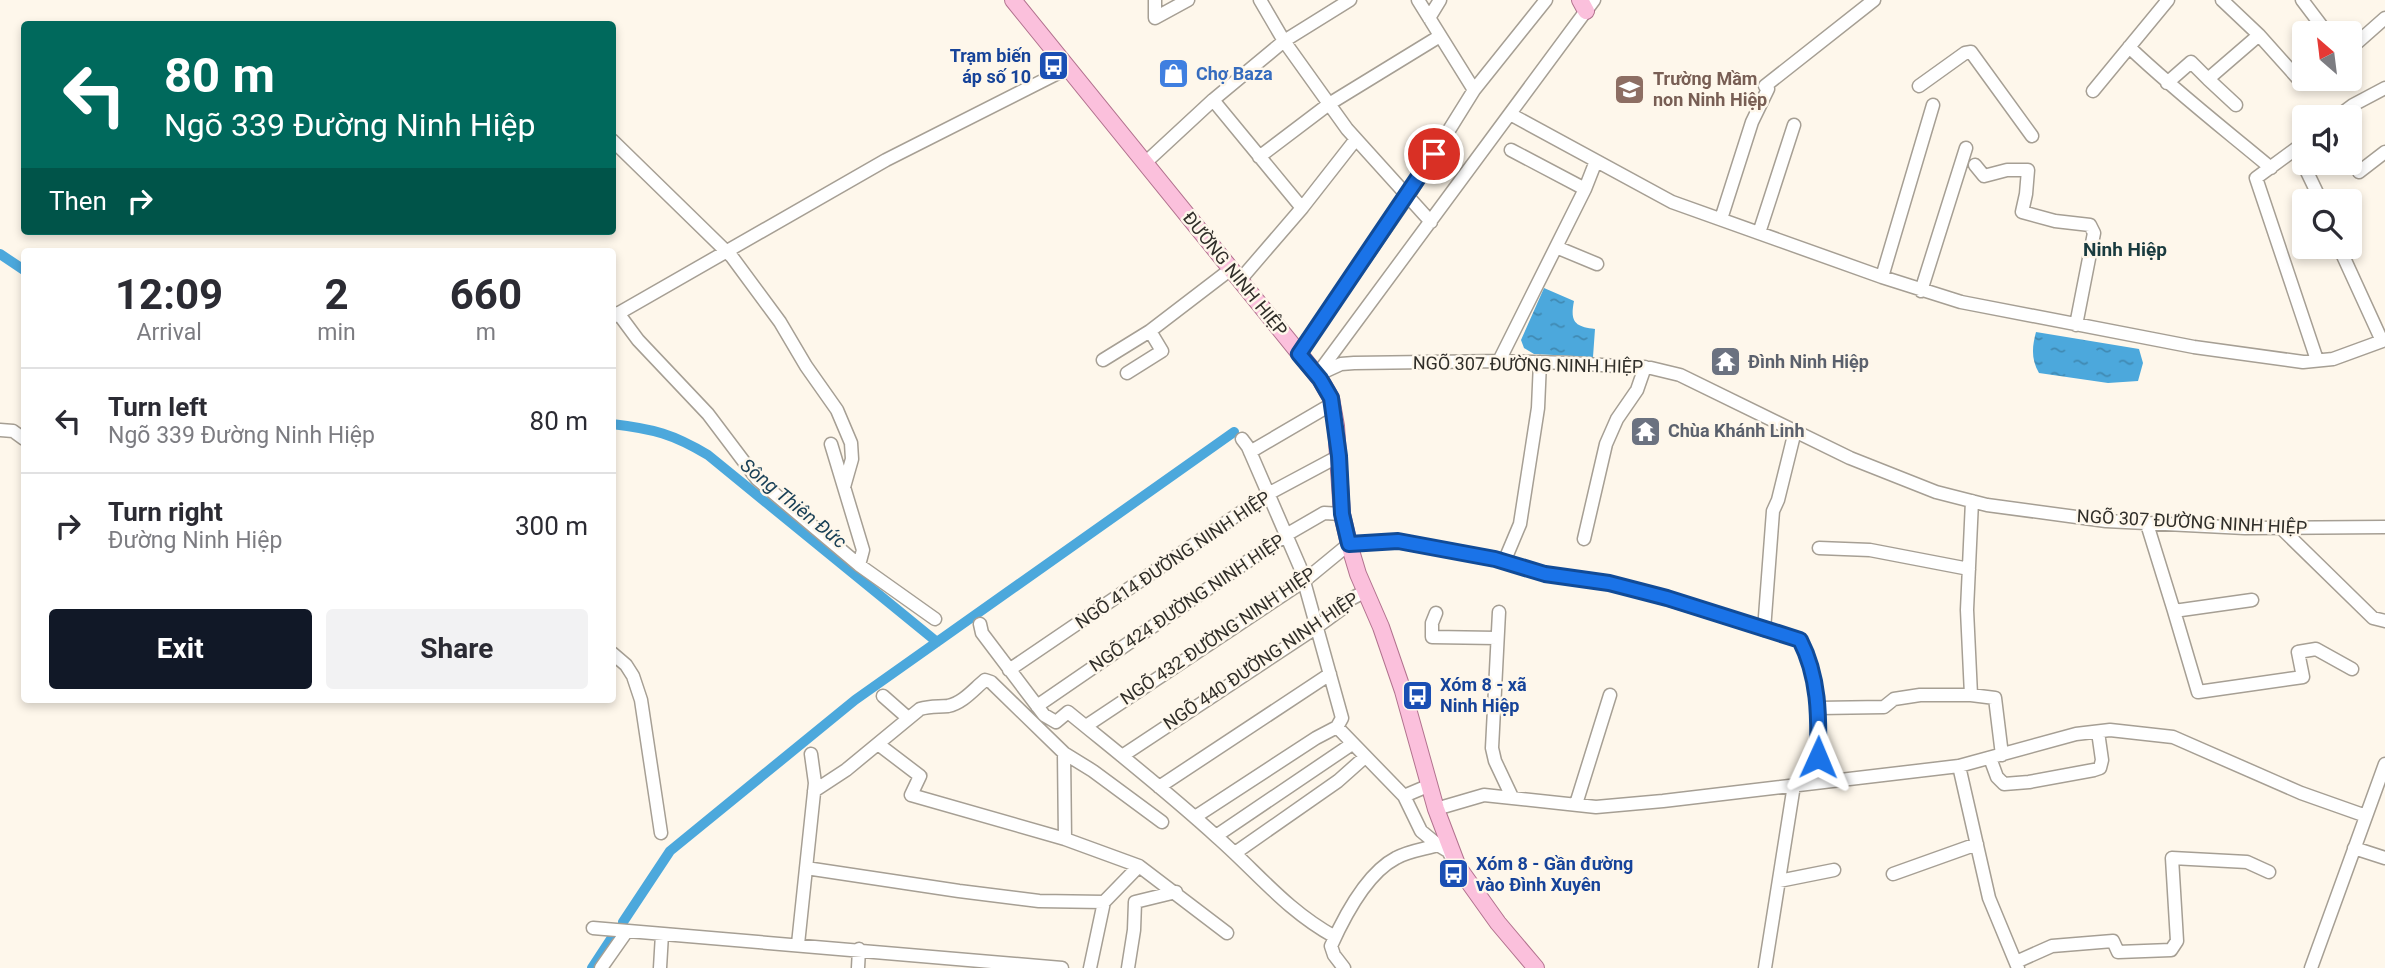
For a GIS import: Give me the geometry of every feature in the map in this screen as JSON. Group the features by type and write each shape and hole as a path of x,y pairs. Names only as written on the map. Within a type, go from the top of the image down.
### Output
{"main road":[{"name":"ĐƯỜNG NINH HIỆP","path":"1013,0 1317,375 1331,398 1339,456 1342,514 1349,544 1403,691 1436,809 1458,867 1498,923 1536,968"}],"street":[{"path":"1155,0 1155,18 1188,0"},
{"path":"1260,0 1284,41 1329,104 1356,139 1431,222"},
{"path":"1144,163 1213,100 1284,41 1350,0"},
{"path":"1418,0 1474,90"},
{"path":"1429,18 1440,0"},
{"path":"1299,354 1408,196 1474,90 1546,0"},
{"path":"1721,219 1752,122 1767,88 1874,0"},
{"path":"2093,91 2168,0"},
{"path":"2222,0 2259,34 2292,72"},
{"path":"2302,0 2318,21"},
{"path":"1317,375 1510,114 1587,4"},
{"path":"2362,38 2385,18"},
{"path":"2208,79 2259,34"},
{"path":"1259,157 1329,104 1440,36"},
{"path":"2129,47 2167,83 2271,167"},
{"path":"1919,86 1965,53 1971,52 2032,136"},
{"path":"2167,83 2191,62 2236,105"},
{"path":"616,314 886,160 1068,68"},
{"path":"2353,105 2385,89"},
{"path":"1213,100 1302,208"},
{"path":"1882,278 1933,105"},
{"path":"1510,114 1672,202 1882,278 1961,302 2194,347 2303,362 2333,359 2384,340 2345,259"},
{"path":"1759,233 1794,125"},
{"path":"1102,360 1235,275 1302,208 1356,139"},
{"path":"616,144 726,252 780,322 837,411 851,443 852,459 844,487"},
{"path":"1921,291 1966,148"},
{"path":"1511,150 1586,189"},
{"path":"2292,151 2256,178 2317,360"},
{"path":"2362,170 2385,152"},
{"path":"1499,361 1586,189 1596,161"},
{"path":"1975,165 1984,176 2007,170 2028,170 2022,212 2055,221 2090,225 2094,233 2076,325"},
{"path":"1556,247 1597,264"},
{"path":"616,316 708,414 757,479 859,565 935,619"},
{"path":"1127,373 1162,351 1150,331"},
{"name":"NGÕ 307 ĐƯỜNG NINH HIỆP","path":"1317,375 1341,364 1499,361 1645,367 1680,375 1850,458 1936,492 1972,501 2106,521 2282,529 2385,527"},
{"path":"1504,562 1520,524 1538,408 1540,362"},
{"path":"1584,539 1606,443 1617,419 1637,390 1645,367"},
{"path":"1250,452 1332,404"},
{"path":"0,430 13,432 21,437"},
{"path":"1764,630 1773,511 1795,431"},
{"path":"1195,817 1337,727 1342,718 1304,581 1250,452 1242,439"},
{"path":"831,444 863,550 859,565"},
{"name":"NGÕ 414 ĐƯỜNG NINH HIỆP","path":"1009,670 1268,494 1339,456"},
{"path":"1970,695 1968,610 1972,501"},
{"name":"NGÕ 424 ĐƯỜNG NINH HIỆP","path":"1037,706 1286,535 1324,513 1342,514"},
{"path":"2147,523 2197,692 2303,677 2298,652 2316,649 2352,669"},
{"path":"2282,529 2373,618 2385,621"},
{"path":"1349,544 1398,541 1504,562 1545,574 1609,583 1667,598 1800,640 1808,657 1818,708 1817,783"},
{"name":"NGÕ 432 ĐƯỜNG NINH HIỆP","path":"1086,726 1304,581 1349,544"},
{"path":"1819,548 1870,550 1969,569"},
{"name":"NGÕ 440 ĐƯỜNG NINH HIỆP","path":"1122,756 1317,627 1343,608 1345,602 1366,591"},
{"path":"2174,611 2252,600"},
{"path":"1499,612 1492,748 1495,761 1512,797"},
{"path":"1436,613 1432,623 1432,637 1497,638"},
{"path":"980,624 982,633 1044,715 1056,722 1069,712 1195,817 1282,901 1333,942"},
{"path":"616,656 633,676 641,700 661,833"},
{"path":"1160,787 1330,674"},
{"path":"814,791 839,775 920,709 949,706 961,701 985,680 991,682 1064,753 1162,822"},
{"path":"1576,804 1609,695"},
{"path":"1818,708 1884,707 1894,698 1920,695 1995,698 1997,777 2004,784 2029,782 2099,768 2102,760 2098,732"},
{"path":"883,696 908,718"},
{"path":"1337,727 1404,796 1421,831 1448,851 1458,867"},
{"path":"1436,809 1483,795 1595,807 1794,786 1959,766 2076,734 2109,730 2174,737 2301,793 2366,816"},
{"path":"878,744 920,776 912,795 1065,839 1139,866 1227,933"},
{"path":"1216,836 1352,744"},
{"path":"1064,753 1065,839"},
{"path":"798,944 814,791 811,754"},
{"path":"1235,853 1338,781 1365,757"},
{"path":"2311,968 2385,764"},
{"path":"1959,766 1989,898 2017,965 2052,946 2113,941 2118,952 2171,950 2177,941 2172,858 2247,862 2269,872"},
{"path":"1404,796 1430,785"},
{"path":"1765,968 1794,786"},
{"path":"1893,874 1977,844"},
{"path":"1344,968 1334,955 1333,942 1366,885 1377,872 1398,857 1438,845"},
{"path":"2354,848 2385,858"},
{"path":"1090,968 1104,902 1139,866"},
{"path":"806,868 1026,899 1104,902"},
{"path":"1779,881 1834,870"},
{"path":"1128,968 1135,930 1135,902 1176,892"},
{"path":"593,928 1062,968"},
{"path":"601,968 627,931"},
{"path":"660,968 662,934"},
{"path":"858,968 859,949"}],"water":[{"path":"1544,288 1574,301 1575,322 1582,327 1595,329 1593,357 1534,354 1524,348 1521,340"},
{"path":"2036,332 2139,349 2143,363 2138,381 2108,383 2039,373 2033,353"}],"waterway":[{"name":"Sông Thiên Đức","path":"0,254 21,268"},
{"name":"Sông Thiên Đức","path":"616,425 663,434 708,455 937,642"},
{"path":"623,922 670,851 855,700 1234,432"},
{"path":"592,968 611,939"}],"place":[{"name":"Trạm biến áp số 10","path":"1054,66"},
{"name":"Chợ Baza","path":"1173,74"},
{"name":"Trường Mầm non Ninh Hiệp","path":"1630,89"},
{"name":"Đình Ninh Hiệp","path":"1725,362"},
{"name":"Chùa Khánh Linh","path":"1645,431"},
{"name":"Xóm 8 - xã Ninh Hiệp","path":"1417,695"},
{"name":"Xóm 8 - Gần đường vào Đình Xuyên","path":"1453,874"}],"district":[{"name":"Ninh Hiệp","path":"2125,249"}],"route":[{"path":"1434,154 1299,354 1320,379 1331,398 1339,456 1342,514 1349,544 1398,541 1495,559 1545,574 1609,583 1667,598 1800,640 1808,657 1818,699 1818,757"}]}
